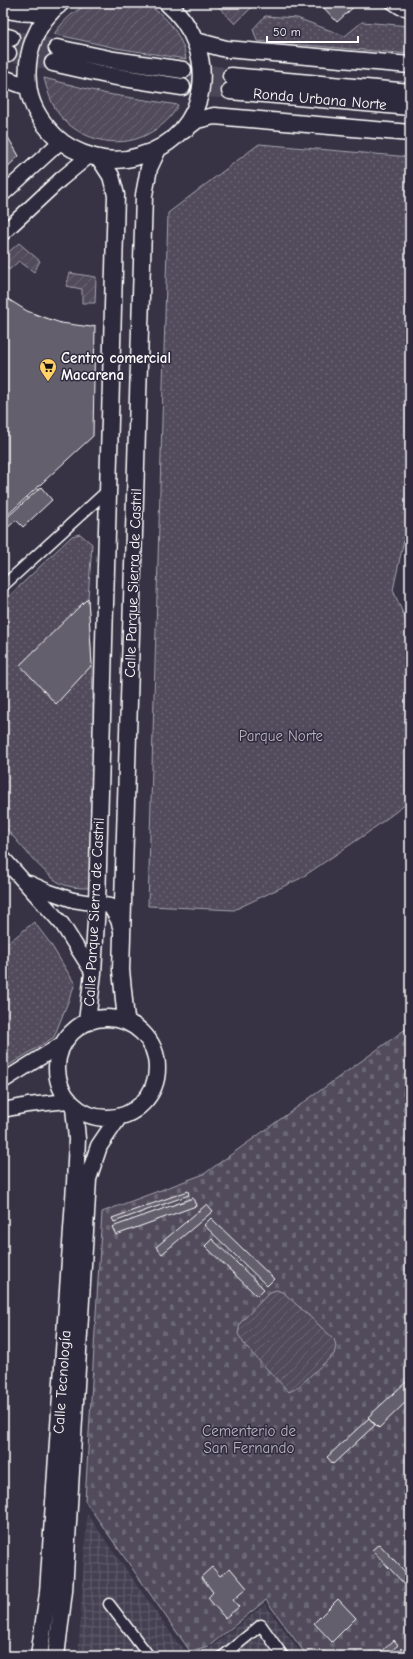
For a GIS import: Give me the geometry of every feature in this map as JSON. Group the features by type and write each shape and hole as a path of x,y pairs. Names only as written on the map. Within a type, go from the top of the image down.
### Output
{"main road":[{"path":"163,145 186,123 193,111 198,98 202,72 201,58 196,41 177,11 167,3"},
{"path":"3,8 26,14 59,4"},
{"path":"59,4 41,25 34,37 28,60 28,87 31,100 42,122 60,142 71,149 95,158 121,160 134,158 163,145 197,120 214,116 410,133"},
{"path":"196,41 209,46 226,49 410,64"},
{"path":"182,87 111,76 55,56 114,60 183,70"},
{"path":"3,78 28,87"},
{"name":"Ronda Urbana Norte","path":"410,92 231,84 410,107"},
{"name":"Calle Parque Sierra de Castril","path":"126,1020 121,970 144,190 149,168 163,145"},
{"name":"Calle Parque Sierra de Castril","path":"87,1021 93,972 97,903 116,190 111,176 95,158"},
{"path":"106,1017 126,1020 149,1038 157,1053 157,1081 143,1105 118,1118 95,1118 71,1104 58,1083 56,1063 62,1044 73,1030 87,1021 106,1017"},
{"name":"Calle Tecnología","path":"39,1656 48,1593 75,1184 77,1139 71,1104"},
{"name":"Calle Tecnología","path":"56,1656 64,1591 88,1179 99,1146 118,1118"}],"street":[{"path":"391,3 400,9 410,11"},
{"path":"3,194 60,142"},
{"path":"3,233 61,179 95,158"},
{"path":"3,586 108,490"},
{"path":"3,858 62,924 93,972"},
{"path":"23,880 47,891 73,900 110,906 118,920 123,936"},
{"path":"3,1081 62,1044"},
{"path":"3,1110 28,1105 71,1104"},
{"path":"109,1604 149,1656"},
{"path":"223,1656 261,1625 283,1656"}],"shaded area":[{"path":"87,1514 180,1646 191,1654 210,1648 265,1604 303,1656 78,1656"}],"green space":[{"path":"92,3 139,3 156,10 170,24 176,33 181,42 186,59 116,48 54,34 71,15 86,5"},
{"path":"215,3 256,3 235,24"},
{"path":"265,16 297,18 345,36 362,22 410,26 410,54 257,41 253,29"},
{"path":"44,78 107,94 178,105 166,122 148,134 123,142 110,142 85,135 64,120 52,102"},
{"name":"Parque Norte","path":"259,144 410,157 410,512 393,590 410,630 410,801 366,834 301,878 234,910 148,906 168,213"},
{"path":"19,243 40,261 34,272 19,261 9,270 3,263 3,257"},
{"path":"70,273 96,277 95,303 82,303 82,289 66,286"},
{"path":"80,534 92,544 88,598 92,665 98,888 79,888 69,886 53,879 38,865 3,825 3,602 72,536"},
{"path":"34,922 50,943 75,984 54,1037 3,1069 3,947"},
{"name":"Cementerio de San Fernando","path":"410,1026 410,1656 307,1656 266,1600 209,1646 190,1651 85,1501 102,1212 204,1174"},
{"path":"277,1290 284,1293 334,1339 336,1346 334,1354 297,1388 289,1392 246,1347 238,1334 240,1323 270,1292"}],"building":[{"path":"317,3 358,3 337,22 323,7 321,8"},
{"path":"3,129 19,156 3,171"},
{"name":"Centro comercial Macarena","path":"3,296 27,311 61,323 91,327 95,325 93,436 3,519"},
{"path":"41,487 52,500 23,527 16,520 4,531 3,521"},
{"path":"88,598 92,665 56,704 20,665"},
{"path":"188,1191 189,1195 114,1222 112,1218"},
{"path":"193,1198 196,1206 116,1235 112,1227"},
{"path":"207,1204 213,1211 162,1254 156,1247"},
{"path":"211,1218 274,1279 267,1286 204,1225"},
{"path":"212,1239 264,1289 257,1296 205,1246"},
{"path":"407,1381 410,1384 410,1398 379,1428 368,1417"},
{"path":"369,1418 375,1425 333,1464 327,1457"},
{"path":"379,1544 410,1577 409,1589 372,1550"},
{"path":"212,1567 220,1576 230,1568 247,1588 233,1600 239,1607 225,1618 208,1598 213,1592 201,1577"},
{"path":"338,1599 356,1618 332,1642 314,1623"},
{"path":"394,1640 398,1645 386,1656 377,1656"},
{"path":"401,1648 405,1653 402,1656 393,1656"}],"tunnel":[{"path":"11,38 57,48"},
{"path":"8,53 53,63"},
{"path":"183,70 231,76"},
{"path":"182,87 230,91"}],"place":[{"name":"Centro comercial Macarena","path":"48,382"}]}
